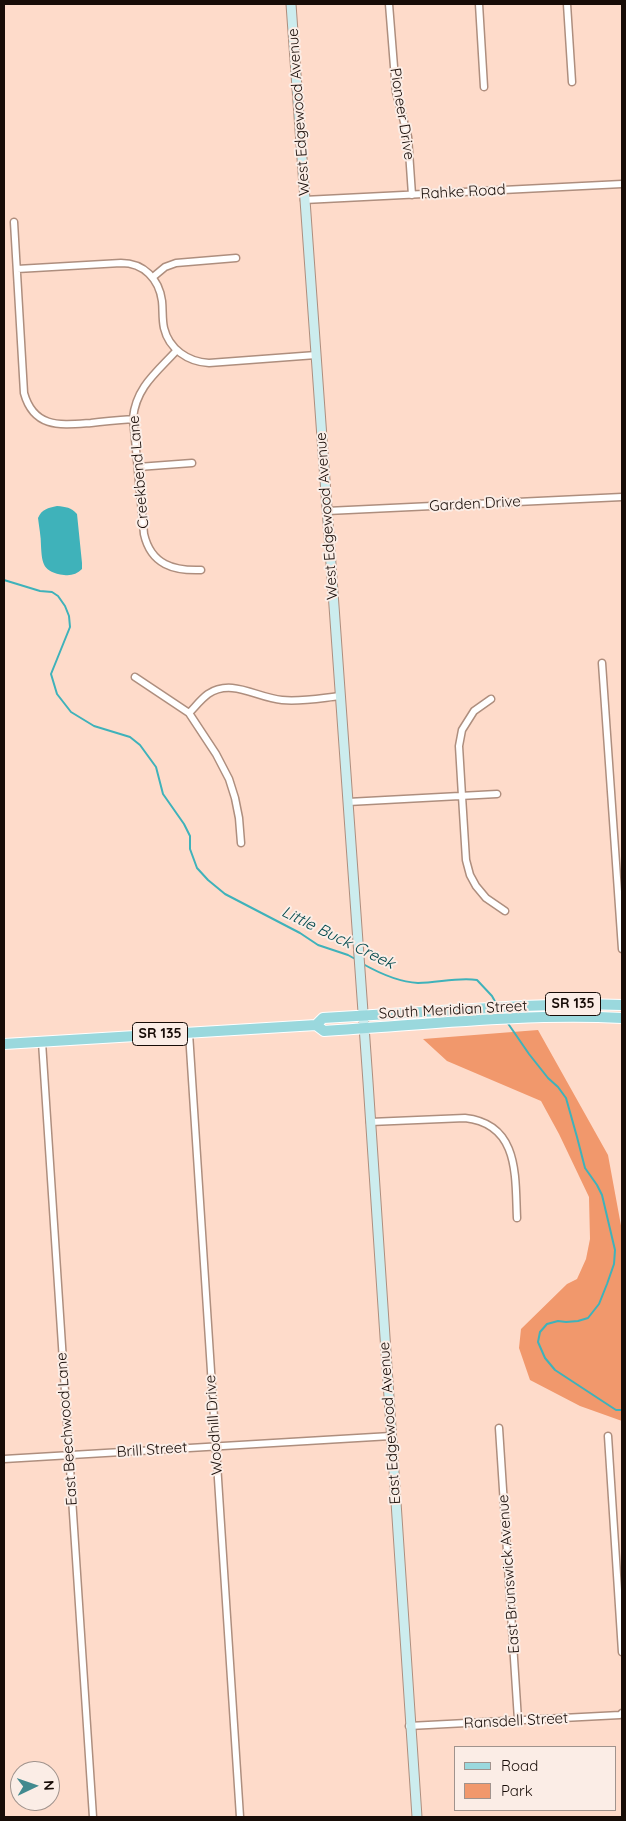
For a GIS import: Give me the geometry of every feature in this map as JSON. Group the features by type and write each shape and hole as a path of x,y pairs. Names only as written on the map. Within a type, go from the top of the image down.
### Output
{"main road":[{"name":"West Edgewood Avenue","path":"291,4 364,1028"},
{"name":"South Meridian Street","path":"316,1025 323,1018 476,1008 574,1004 622,1006"},
{"name":"South Meridian Street","path":"4,1044 316,1025 324,1031 531,1018 622,1018"},
{"name":"East Edgewood Avenue","path":"364,1028 416,1817"}],"street":[{"name":"Pioneer Drive","path":"389,4 396,92 408,137 412,195"},
{"path":"479,4 484,87"},
{"path":"567,4 572,82"},
{"name":"Rahke Road","path":"304,200 622,184"},
{"path":"14,222 25,398 28,405 38,417 55,424 134,419"},
{"path":"153,277 165,267 178,262 236,258"},
{"path":"17,269 124,263 137,265 153,277 161,294 164,329 169,341 177,350 194,360 209,363 316,355"},
{"name":"Creekbend Lane","path":"177,350 140,390 134,407 144,534 148,547 155,557 171,567 183,570 202,570"},
{"path":"138,467 192,463"},
{"name":"Garden Drive","path":"327,511 622,496"},
{"path":"602,663 622,949"},
{"path":"135,677 189,713 216,754 229,779 238,810 241,842"},
{"path":"189,713 208,694 226,688 238,688 258,696 282,700 340,696"},
{"path":"491,699 474,711 462,730 459,746 466,860 470,875 481,893 490,902 505,910"},
{"path":"348,802 497,794"},
{"name":"Woodhill Drive","path":"188,1033 240,1817"},
{"name":"East Beechwood Lane","path":"42,1042 93,1817"},
{"path":"370,1122 465,1118 477,1120 491,1126 503,1137 513,1157 518,1218"},
{"name":"East Brunswick Avenue","path":"500,1428 518,1720"},
{"name":"Brill Street","path":"4,1459 391,1436"},
{"path":"608,1436 622,1652"},
{"name":"Ransdell Street","path":"409,1726 576,1718 620,1715 622,1713"}],"green space":[{"path":"538,1030 608,1155 622,1231 622,1421 580,1406 530,1380 519,1348 521,1329 567,1284 577,1279 586,1259 590,1239 589,1197 559,1134 541,1101 447,1061 423,1039"}],"water":[{"path":"57,506 66,507 77,514 82,569 71,575 52,572 45,566 42,558 38,518 43,511"}],"waterway":[{"name":"Little Buck Creek","path":"4,580 40,591 52,592 58,596 65,606 69,616 70,627 51,674 57,694 71,712 94,726 130,737 140,745 156,767 163,794 190,836 190,849 197,868 208,880 225,894 300,933 318,945 357,960"},
{"name":"Little Buck Creek","path":"363,964 403,981 425,983 462,979 477,980 492,996 497,1005"},
{"name":"Little Buck Creek","path":"507,1022 529,1054 566,1098 585,1168 602,1195 615,1250 614,1264 607,1284 599,1304 588,1318 578,1321 558,1321 547,1324 540,1332 538,1342 545,1358 555,1370 616,1410 622,1410"}]}
